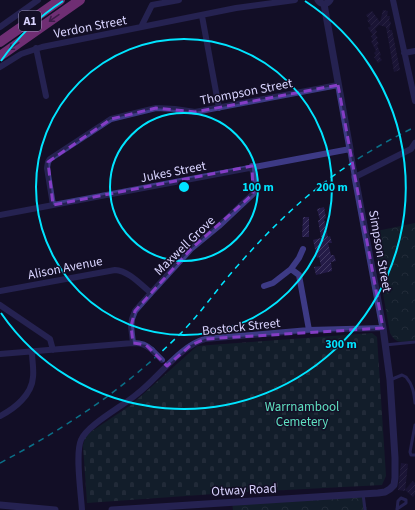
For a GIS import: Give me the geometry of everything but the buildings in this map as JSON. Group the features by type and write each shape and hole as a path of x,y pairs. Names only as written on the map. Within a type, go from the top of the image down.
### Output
{"highway":[{"name":"A1","path":"0,42 60,0"},
{"name":"A1","path":"0,56 80,0"}],"street":[{"path":"0,27 38,0"},
{"name":"Verdon Street","path":"141,27 152,5 179,0"},
{"name":"Verdon Street","path":"0,67 21,54 36,48 236,8 296,0"},
{"path":"394,0 415,101"},
{"name":"Simpson Street","path":"324,1 383,328 390,380 395,478 394,484 390,490 378,493"},
{"path":"202,16 220,108"},
{"path":"36,48 46,96"},
{"path":"404,53 415,51"},
{"name":"Thompson Street","path":"53,205 47,168 48,162 50,159 107,120 156,108 195,112 338,85"},
{"path":"355,178 411,149 415,143"},
{"name":"Jukes Street","path":"0,215 350,148"},
{"path":"411,149 415,156"},
{"name":"Maxwell Grove","path":"133,343 131,326 135,311 191,249 219,226 253,194 255,186 252,166"},
{"path":"264,286 273,283 291,269 299,258 303,249"},
{"path":"291,269 299,275 308,330"},
{"name":"Alison Avenue","path":"0,291 115,270 125,273 150,293"},
{"path":"0,305 50,339 53,350"},
{"name":"Bostock Street","path":"82,510 78,449 84,433 138,393 191,345 201,340 308,330 383,328"},
{"path":"0,354 140,343 146,345 152,350 167,366"},
{"path":"0,416 11,411 21,402 29,389 33,378 32,352"},
{"name":"Otway Road","path":"112,510 378,493"},
{"path":"232,502 233,510"},
{"path":"0,505 55,510"}],"lane":[{"path":"385,345 415,342"},
{"path":"390,380 402,375 406,376 412,386 415,396 415,403"},
{"path":"415,425 410,452 411,456 415,455"},
{"path":"364,494 365,510"}],"highlighted area":[{"path":"338,85 383,328 205,339 191,345 167,366 146,345 133,343 131,326 135,311 191,249 253,194 252,166 53,205 48,162 111,119 156,108 195,112"}],"green space":[{"path":"415,223 415,340 401,342 392,337 390,333 372,232"},
{"name":"Warrnambool Cemetery","path":"372,333 377,337 386,476 382,485 228,493 87,503 83,445 86,435 131,405 197,346"},
{"path":"363,494 367,510 233,510 232,502"}],"railway":[{"path":"0,463 48,436 71,421 115,391 136,374 177,337 260,241 300,203 342,170 389,140 415,127"}]}
